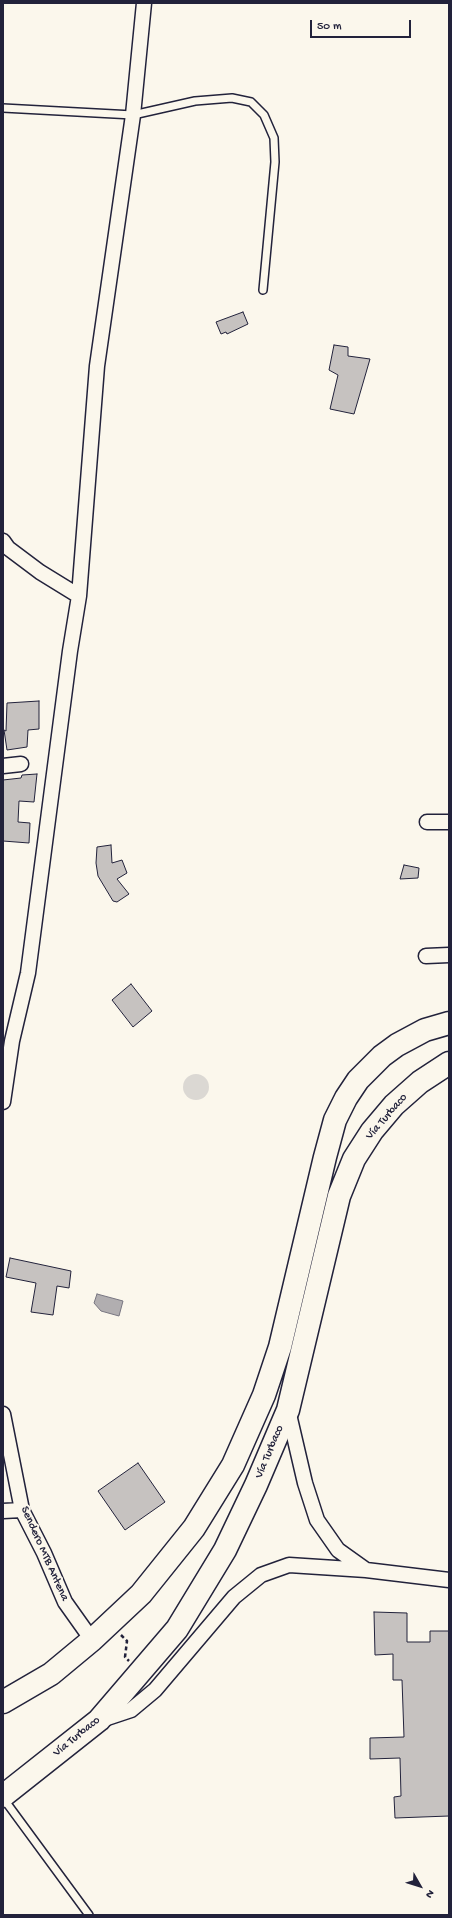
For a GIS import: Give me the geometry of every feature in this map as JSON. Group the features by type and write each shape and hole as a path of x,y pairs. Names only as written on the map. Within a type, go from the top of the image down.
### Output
{"highway":[{"path":"3,1702 51,1674 92,1640 141,1594 194,1528 233,1465 264,1395 280,1347 325,1156 335,1120 346,1098 370,1066 397,1044 425,1030 449,1023"},
{"name":"Vía Turbaco","path":"3,1797 99,1720 176,1629 225,1550 256,1485 288,1410 339,1196 354,1159 372,1131 394,1105 420,1082 449,1063"}],"street":[{"path":"3,1102 8,1039 28,973 70,651 79,596 97,366 133,115 144,3"},
{"path":"3,541 8,548 40,572 79,596"},
{"path":"3,766 21,764"},
{"path":"427,822 449,822"},
{"path":"426,956 449,955"},
{"path":"288,1410 305,1483 318,1520 338,1550 366,1570"},
{"name":"Sendero MTB Antena","path":"3,1414 22,1510 44,1553 65,1602 92,1640"},
{"path":"3,1511 22,1510"},
{"path":"99,1720 131,1710 155,1690 234,1598 261,1575 289,1565 366,1570 449,1580"}],"lane":[{"path":"3,108 133,115 195,101 232,98 251,102 264,115 274,138 275,162 263,290"},
{"path":"3,1797 89,1915"}],"path":[{"path":"125,1656 127,1641"}],"shaded area":[{"path":"196,1074 205,1078 209,1087 205,1096 196,1100 187,1096 183,1087 187,1078"},
{"path":"97,1294 123,1301 119,1316 101,1311 94,1303"}],"building":[{"path":"243,312 248,324 227,334 226,332 221,334 216,322"},
{"path":"334,345 348,347 348,356 370,359 354,414 330,409 338,375 329,370"},
{"path":"39,701 39,729 28,730 27,747 7,750 4,730 6,731 7,703"},
{"path":"37,774 34,802 19,801 18,822 30,823 29,843 3,841 3,780 21,778 22,775"},
{"path":"111,845 112,863 122,860 127,873 117,879 129,894 117,902 113,901 98,876 96,863 97,847"},
{"path":"404,865 419,868 418,878 400,879"},
{"path":"131,984 152,1011 133,1027 112,1000"},
{"path":"10,1258 71,1271 69,1288 57,1286 53,1315 31,1312 36,1283 6,1277"},
{"path":"138,1463 165,1502 125,1530 98,1491"},
{"path":"374,1612 407,1613 407,1642 430,1642 430,1631 449,1631 449,1816 395,1818 394,1797 401,1796 400,1758 370,1759 370,1738 404,1737 402,1680 393,1680 393,1654 375,1655"}]}
